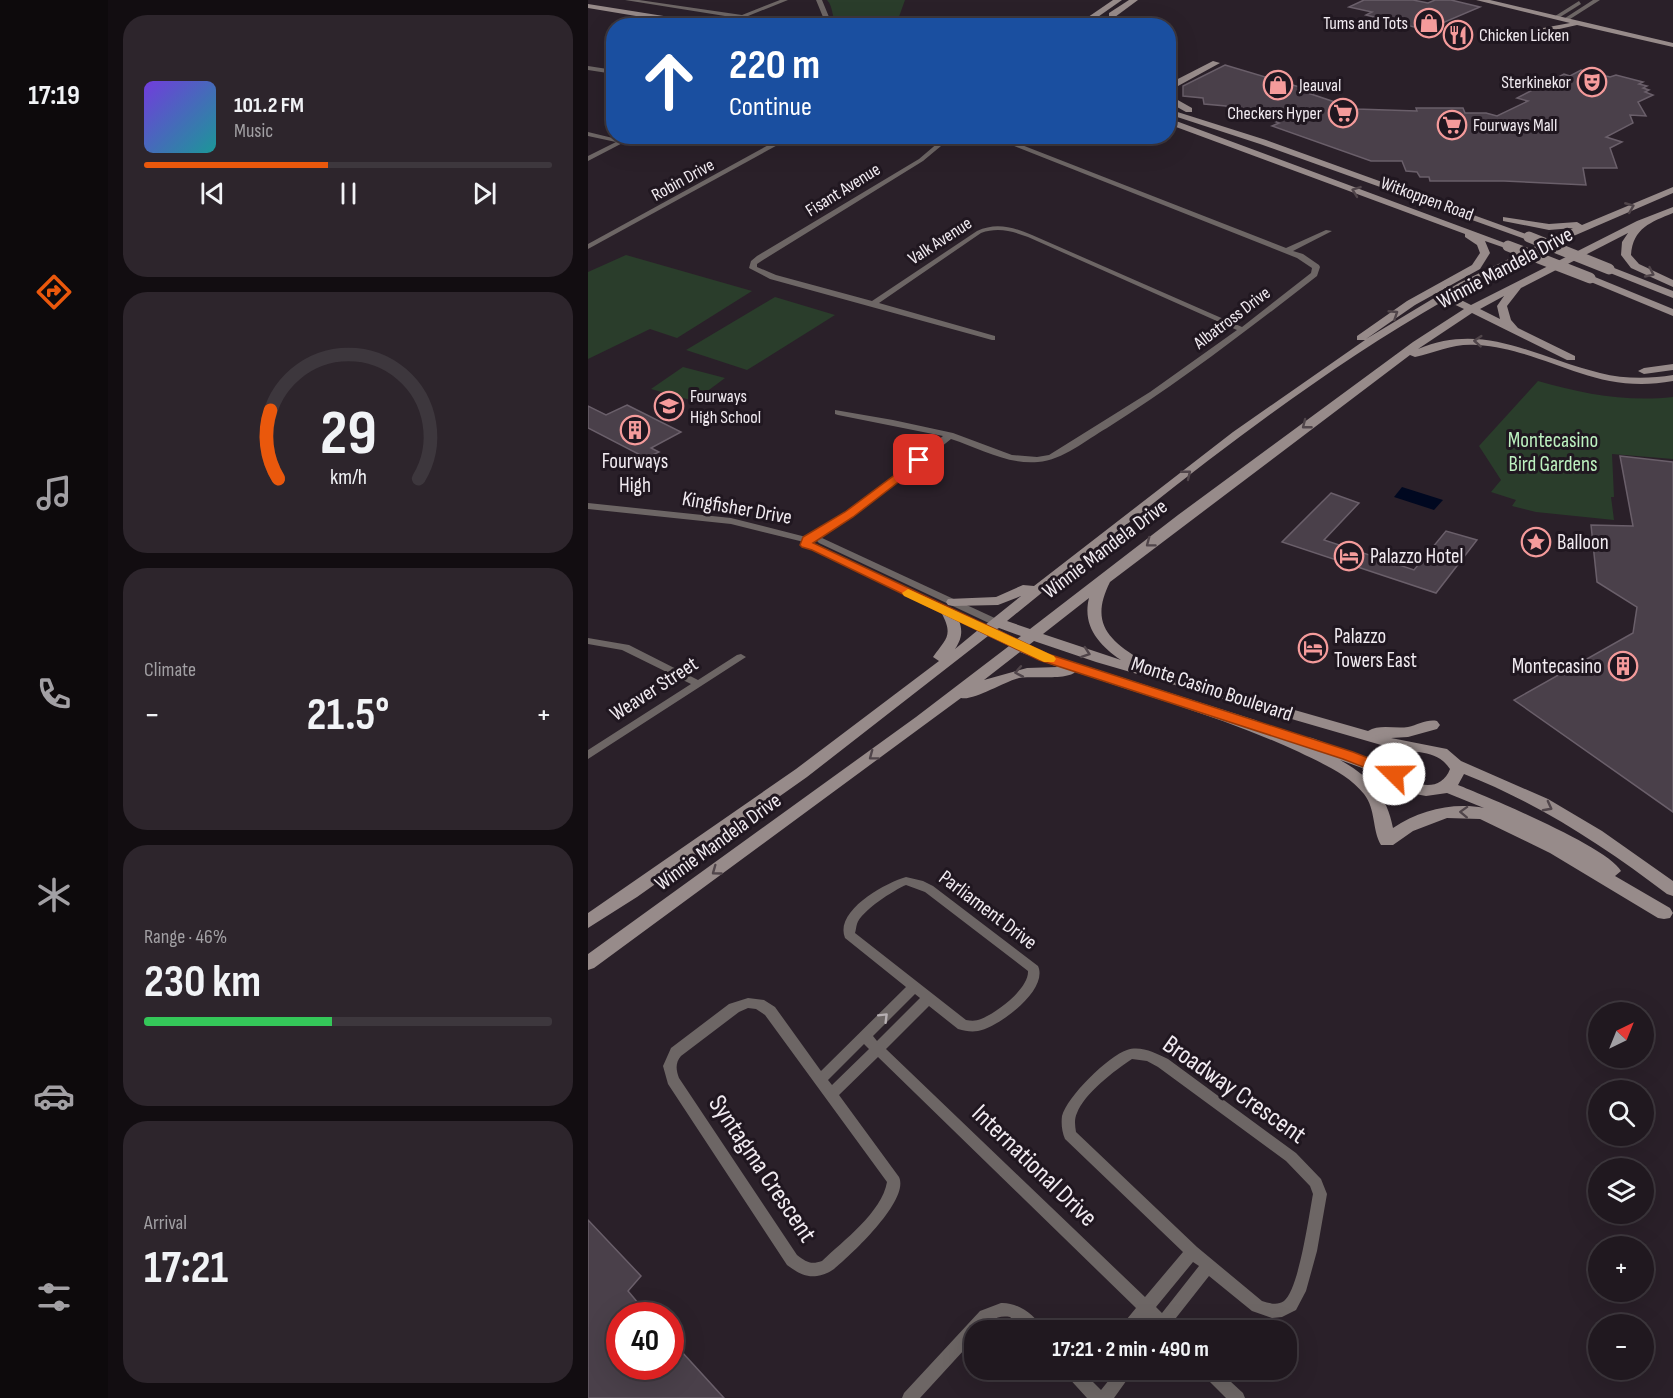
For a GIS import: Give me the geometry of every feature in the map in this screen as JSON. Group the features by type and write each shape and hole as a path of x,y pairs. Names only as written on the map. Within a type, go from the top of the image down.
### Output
{"main road":[{"path":"1090,18 1118,0"},
{"path":"1107,18 1134,0"},
{"path":"1480,0 1673,39"},
{"path":"1497,0 1673,45"},
{"path":"588,6 664,18"},
{"path":"588,12 624,18"},
{"path":"1546,30 1576,25 1617,32"},
{"path":"1176,79 1213,63 1176,83"},
{"path":"1176,103 1244,135"},
{"name":"Witkoppen Road","path":"1176,114 1244,135 1529,237 1673,295"},
{"name":"Witkoppen Road","path":"1176,125 1508,246 1673,313"},
{"path":"1176,133 1264,164 1318,177"},
{"path":"1263,142 1357,168 1518,223 1559,227 1598,220"},
{"name":"Winnie Mandela Drive","path":"588,922 672,865 927,678 990,625 1241,430 1316,376 1440,299 1505,263 1598,220 1673,190"},
{"name":"Winnie Mandela Drive","path":"588,963 921,721 1030,635 1352,390 1468,311 1641,223 1673,210"},
{"path":"1316,376 1321,369 1377,325 1476,267 1482,259 1485,253 1477,240 1431,218"},
{"path":"1641,223 1627,242 1626,255 1635,266 1673,284"},
{"path":"1520,334 1506,321 1502,306 1524,282"},
{"path":"1440,299 1574,360 1610,370 1645,371 1673,367"},
{"path":"1468,311 1554,361"},
{"path":"1352,390 1424,349 1451,341 1496,342 1607,378 1644,381 1673,378"},
{"path":"927,678 956,636 950,607 998,601 1057,573"},
{"path":"1105,578 1093,603 1096,630 1106,643 1119,653 1154,673"},
{"name":"Monte Casino Boulevard","path":"990,625 1409,748"},
{"name":"Monte Casino Boulevard","path":"990,625 1017,645 1118,682 1348,755 1394,774"},
{"path":"921,721 957,699 1010,674 1028,670 1055,670 1118,682"},
{"path":"1250,724 1348,771 1368,787 1377,801 1387,841 1407,827 1445,812 1469,811 1484,814 1556,849 1669,917"},
{"path":"1331,726 1380,733 1408,732 1432,725"},
{"path":"1456,765 1457,779 1448,787 1430,791 1419,790 1400,781 1392,768 1396,756 1409,748 1435,749 1448,755 1456,765 1510,787 1581,824 1642,865 1673,890"},
{"path":"1448,787 1500,807 1556,834 1623,879 1669,917"}],"street":[{"path":"628,0 748,18"},
{"path":"674,7 694,0"},
{"path":"741,17 785,0"},
{"path":"819,0 825,18"},
{"path":"1563,17 1585,0"},
{"path":"1563,17 1597,0"},
{"path":"588,68 606,71"},
{"path":"588,134 606,138"},
{"path":"588,159 618,144"},
{"name":"Robin Drive","path":"588,247 776,144"},
{"name":"Fisant Avenue","path":"873,304 773,276 753,268 754,263 921,160 940,144"},
{"name":"Albatross Drive","path":"838,412 950,435 1014,459 1026,461 1051,457 1243,330 1314,274 1316,267 1311,262 1286,251 1012,144"},
{"name":"Valk Avenue","path":"873,304 979,232 1004,227 1030,236 1243,330"},
{"path":"1286,251 1328,231"},
{"path":"873,304 992,338"},
{"path":"816,541 950,435"},
{"name":"Kingfisher Drive","path":"588,506 731,521 816,541 931,592 950,607"},
{"name":"Kingfisher Drive","path":"816,541 921,599 950,607 990,625"},
{"path":"889,583 898,577"},
{"path":"921,599 931,592"},
{"path":"588,641 625,647 698,684"},
{"name":"Weaver Street","path":"588,755 741,657"},
{"name":"Parliament Drive","path":"906,881 929,889 1029,964 1036,974 1034,982 1011,1006 990,1022 980,1026 963,1025 929,998 849,935 851,920 861,910 890,887 906,881"},
{"path":"820,1080 914,987"},
{"path":"831,1095 929,998"},
{"name":"Syntagma Crescent","path":"753,1003 770,1011 831,1095 889,1172 895,1189 886,1206 827,1266 816,1271 806,1271 792,1260 673,1080 669,1068 676,1052 734,1008 753,1003"},
{"name":"International Drive","path":"865,1036 1155,1320"},
{"name":"Broadway Crescent","path":"1130,1054 1149,1056 1163,1063 1291,1157 1316,1182 1320,1194 1310,1251 1299,1291 1291,1305 1282,1310 1272,1311 1257,1306 1208,1266 1070,1135 1069,1117 1073,1106 1109,1068 1130,1054"},
{"path":"1135,1320 1192,1252"},
{"path":"1168,1320 1208,1266"},
{"path":"980,1320 994,1311 1012,1310 1025,1320"},
{"path":"910,1398 964,1338"},
{"path":"1104,1398 1118,1380"},
{"path":"1218,1380 1237,1398"},
{"path":"1083,1382 1098,1398"}],"green space":[{"path":"827,0 905,0 899,18 834,18"},
{"path":"626,255 752,291 677,338 650,329 588,359 588,272"},
{"path":"775,297 835,315 747,370 686,350"},
{"path":"683,367 725,378 694,401 651,389"},
{"name":"Montecasino Bird Gardens","path":"1538,381 1571,390 1621,398 1673,397 1673,459 1612,454 1614,497 1611,497 1614,520 1536,512 1512,506 1516,500 1491,492 1501,480 1479,446"}],"water":[{"path":"1402,487 1443,500 1434,510 1394,497"}],"building":[{"path":"1364,0 1413,0 1428,3 1435,0 1451,0 1480,7 1426,30 1366,15 1372,12 1349,7"},
{"name":"Fourways Mall","path":"1225,65 1306,89 1304,89 1315,93 1311,94 1356,109 1417,111 1416,108 1463,108 1465,113 1486,113 1497,116 1528,101 1517,98 1564,74 1570,76 1581,70 1643,82 1639,84 1647,86 1643,88 1649,90 1645,92 1653,95 1638,102 1646,116 1630,115 1633,123 1606,137 1622,142 1610,148 1617,168 1583,168 1586,185 1504,181 1430,181 1429,177 1420,177 1417,172 1406,171 1402,161 1371,161 1272,126 1279,123 1245,111 1228,110 1226,106 1204,104 1203,98 1183,96 1183,86"},
{"name":"Fourways High","path":"627,405 681,432 651,448 659,452 646,458 588,428 588,406 606,415"},
{"name":"Montecasino","path":"1620,456 1673,462 1673,812 1514,700 1633,633 1637,607 1597,582 1591,525 1633,526"},
{"name":"Palazzo Hotel","path":"1331,493 1359,503 1324,540 1414,570 1446,531 1477,540 1436,593 1282,542"},
{"path":"588,1220 641,1276 628,1291 637,1302 606,1302 606,1380 684,1380 684,1354 724,1398 588,1398"}],"slow traffic":[{"path":"908,593 1049,659"}],"place":[{"name":"Tums and Tots","path":"1429,23"},
{"name":"Chicken Licken","path":"1458,35"},
{"name":"Sterkinekor","path":"1592,82"},
{"name":"Jeauval","path":"1278,85"},
{"name":"Checkers Hyper","path":"1343,113"},
{"name":"Fourways Mall","path":"1452,125"},
{"name":"Fourways High School","path":"669,406"},
{"name":"Fourways High","path":"635,430"},
{"name":"Balloon","path":"1536,542"},
{"name":"Palazzo Hotel","path":"1349,556"},
{"name":"Palazzo Towers East","path":"1313,648"},
{"name":"Montecasino","path":"1623,666"}],"route":[{"path":"919,460 849,515 808,540 806,545 816,547 1043,657 1146,692 1348,755 1394,774"}]}
